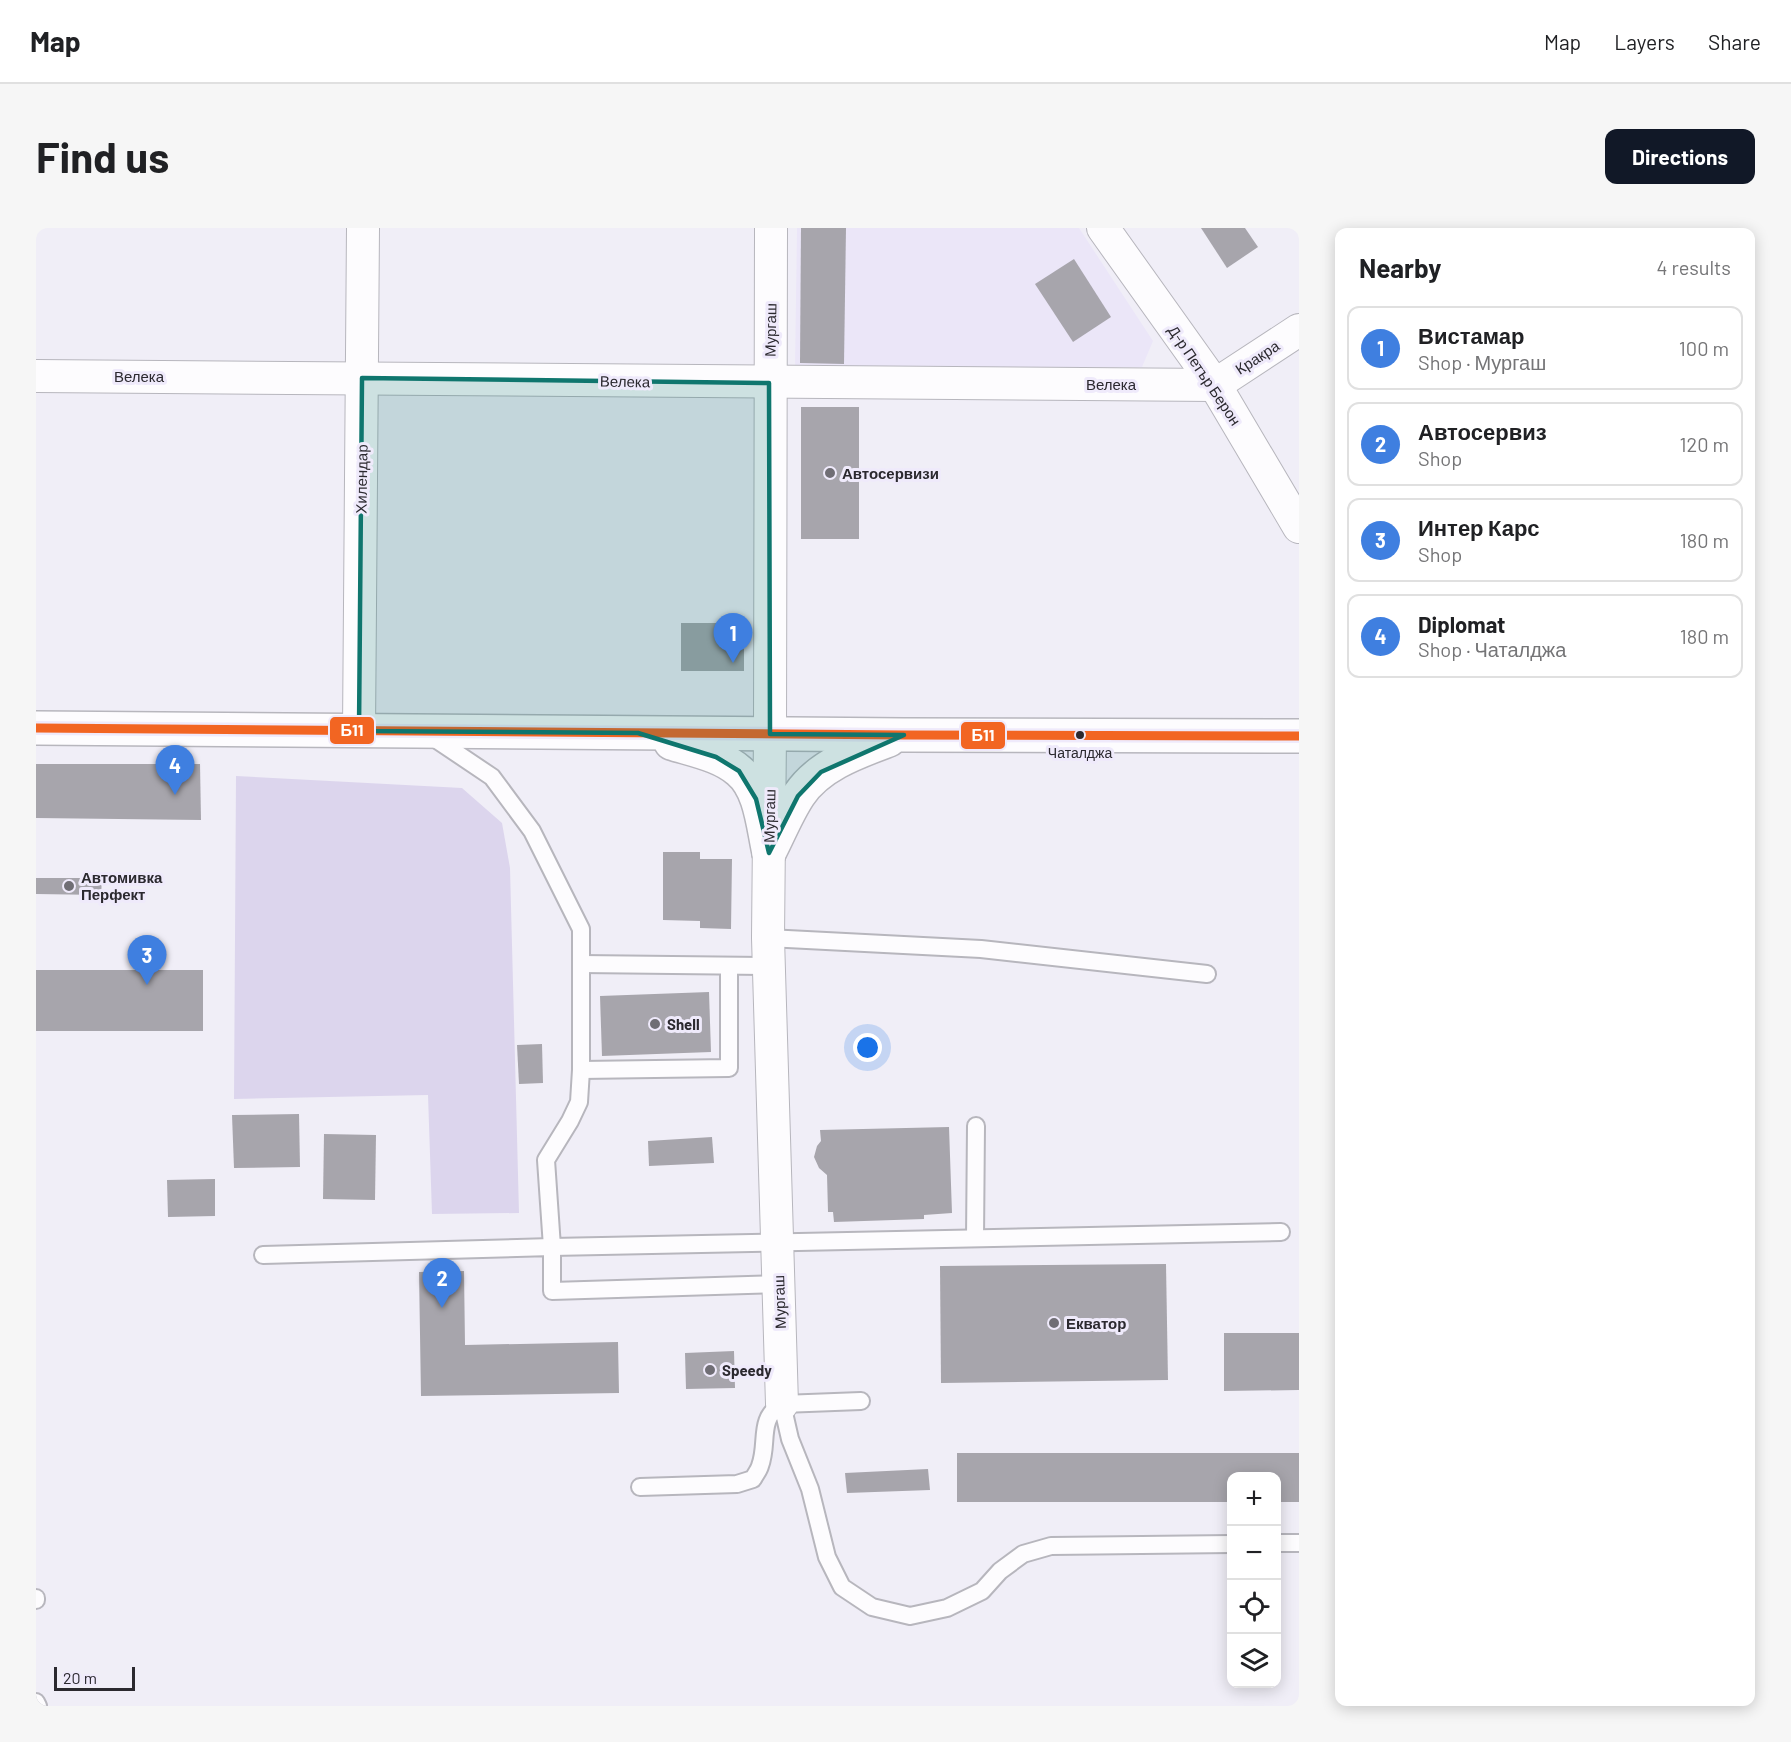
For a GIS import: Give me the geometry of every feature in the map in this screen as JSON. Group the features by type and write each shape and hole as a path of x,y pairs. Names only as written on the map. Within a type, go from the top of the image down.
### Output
{"main road":[{"path":"36,728 1299,736"},
{"path":"638,733 716,757 739,771 749,782 756,799 769,853"},
{"path":"769,853 798,796 808,783 842,759 904,735"}],"street":[{"name":"Хилендар","path":"359,731 363,228"},
{"name":"Мургаш","path":"771,228 769,952 782,1404"},
{"name":"Д-р Петър Берон","path":"1103,228 1215,385 1299,527"},
{"name":"Кракра","path":"1215,385 1299,330"},
{"name":"Велека","path":"36,376 1215,385"}],"lane":[{"path":"425,731 492,777 532,831 581,929 579,1102 546,1160 552,1247 552,1291 779,1284"},
{"path":"581,964 729,966 769,952 981,949 1208,974"},
{"path":"581,1070 729,1068 729,966"},
{"path":"975,1238 976,1126"},
{"path":"263,1255 1281,1232"},
{"path":"640,1487 737,1484 753,1479 760,1466 767,1420 772,1410 782,1404 861,1401"},
{"path":"782,1404 790,1438 810,1489 827,1557 842,1587 872,1607 910,1616 947,1608 982,1591 1000,1571 1023,1554 1051,1546 1227,1544"},
{"path":"1281,1543 1299,1543"},
{"path":"36,1702 38,1706"}],"highlighted area":[{"path":"362,378 769,383 770,734 904,735 821,772 798,796 769,853 756,799 739,771 716,757 638,733 359,731"}],"shaded area":[{"path":"797,228 1079,228 1153,341 1142,367 795,367"},
{"path":"236,776 462,788 502,823 510,868 519,1213 432,1214 428,1095 234,1099"}],"building":[{"path":"801,228 846,228 844,364 800,363"},
{"path":"1201,228 1245,228 1258,247 1227,268"},
{"path":"1074,259 1111,317 1073,342 1035,284"},
{"name":"Автосервизи","path":"801,407 859,407 859,539 801,539"},
{"path":"681,623 744,623 744,671 681,671"},
{"path":"36,764 200,764 201,820 36,818"},
{"path":"663,852 700,852 700,859 732,859 731,929 700,928 700,921 663,920"},
{"name":"Автомивка Перфект","path":"36,878 102,878 101,895 36,894"},
{"path":"36,970 203,970 203,1031 36,1031"},
{"name":"Shell","path":"709,992 711,1052 602,1056 600,996"},
{"path":"542,1044 543,1083 519,1084 517,1045"},
{"path":"299,1114 300,1167 234,1168 232,1115"},
{"path":"949,1127 952,1213 924,1215 924,1219 834,1222 833,1212 828,1212 827,1175 819,1168 814,1157 821,1141 820,1130"},
{"path":"324,1134 376,1135 375,1200 323,1199"},
{"path":"712,1137 714,1163 649,1166 648,1141"},
{"path":"215,1179 215,1216 168,1217 167,1180"},
{"name":"Екватор","path":"1166,1264 1168,1380 941,1383 940,1266"},
{"path":"464,1271 465,1345 618,1342 619,1393 421,1396 419,1272"},
{"path":"1224,1333 1299,1333 1299,1390 1224,1391"},
{"name":"Speedy","path":"734,1351 735,1388 686,1389 685,1353"},
{"path":"957,1453 1299,1453 1299,1502 1281,1502 1281,1472 1227,1472 1227,1502 957,1502"},
{"path":"928,1469 930,1490 847,1493 845,1473"}],"transit line":[{"name":"Б11","path":"36,728 1299,736"}],"place":[{"name":"Автосервизи","path":"830,473"},
{"name":"Вистамар","path":"733,663"},
{"name":"Чаталджа","path":"1080,735"},
{"name":"Diplomat","path":"175,795"},
{"name":"Автомивка Перфект","path":"69,886"},
{"name":"Интер Карс","path":"147,985"},
{"name":"Shell","path":"655,1024"},
{"name":"Автосервиз","path":"442,1308"},
{"name":"Екватор","path":"1054,1323"},
{"name":"Speedy","path":"710,1370"}]}
